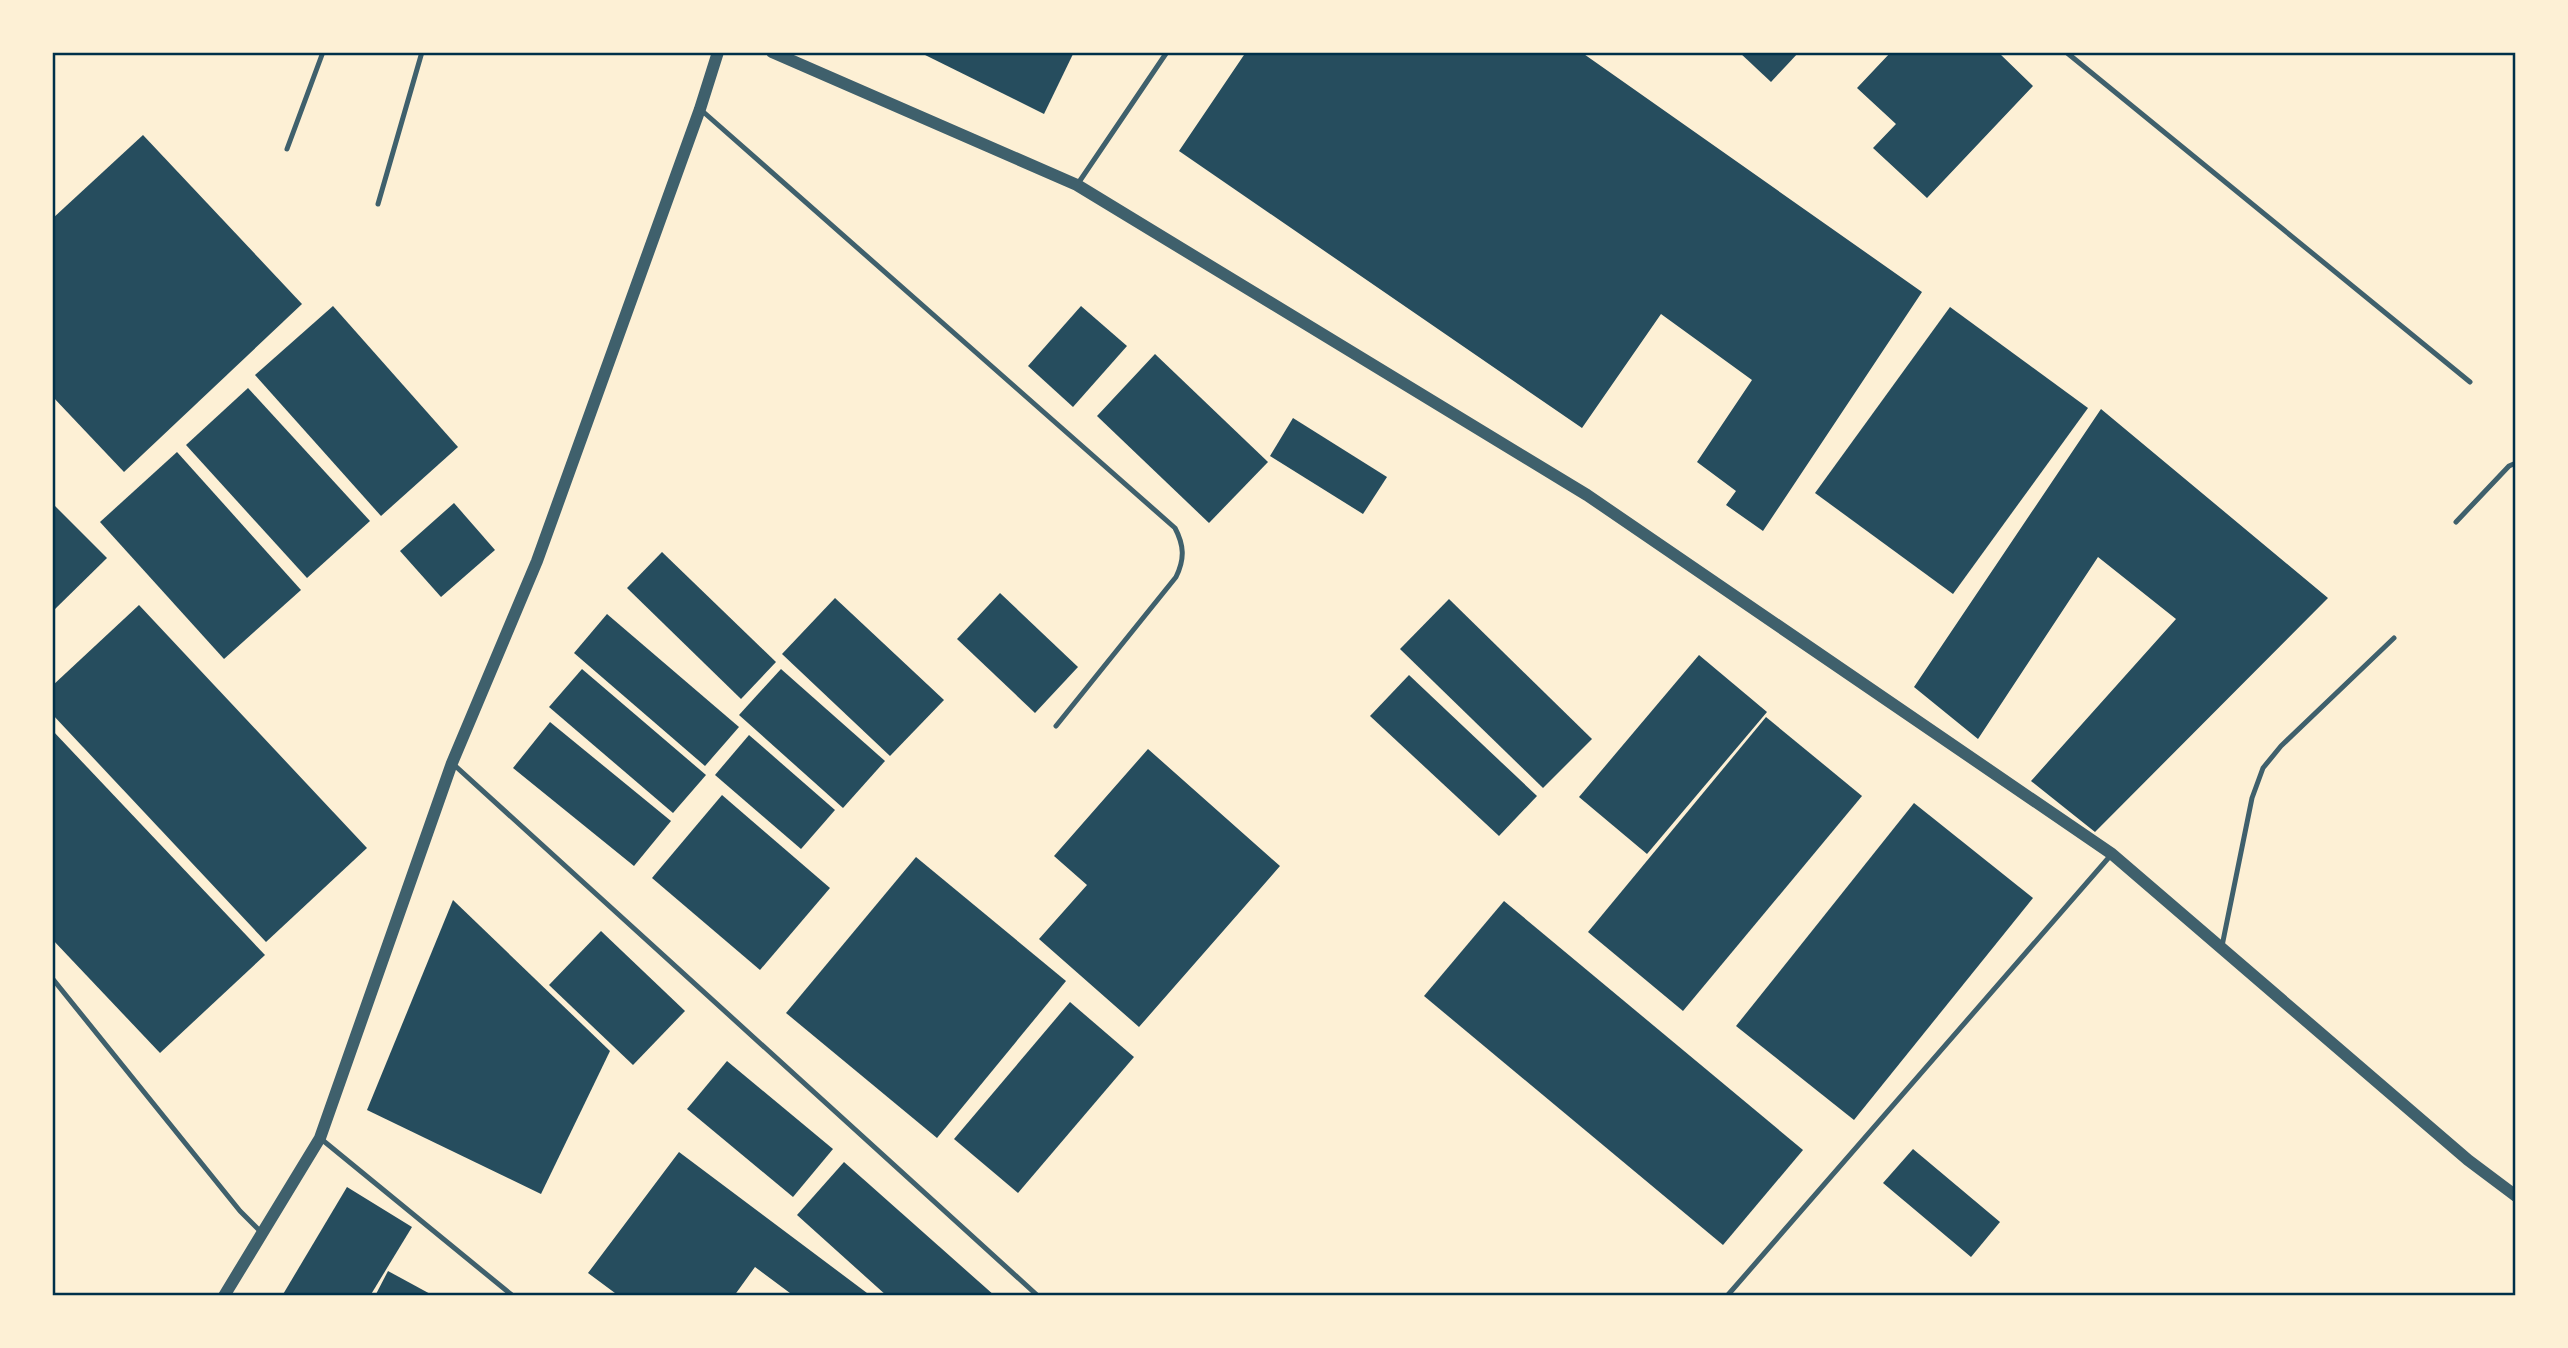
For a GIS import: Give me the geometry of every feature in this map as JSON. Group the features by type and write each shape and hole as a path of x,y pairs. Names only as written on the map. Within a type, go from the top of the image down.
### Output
{"street":[{"path":"224,1296 320,1138 452,763 537,561 700,109 718,52"},
{"path":"772,52 1077,185 1587,495 2112,854 2468,1160 2515,1196"}],"lane":[{"path":"287,149 323,52"},
{"path":"378,204 422,52"},
{"path":"1077,185 1167,52"},
{"path":"2066,52 2470,382"},
{"path":"700,109 1175,528 1181,539 1183,552 1182,564 1176,577 1056,726"},
{"path":"2456,522 2515,463"},
{"path":"2221,950 2252,798 2263,768 2281,746 2394,638"},
{"path":"452,763 1038,1296"},
{"path":"1727,1296 2112,854"},
{"path":"52,978 240,1211 262,1233"},
{"path":"320,1138 513,1296"}],"building":[{"path":"919,52 1074,52 1044,114"},
{"path":"1246,52 1581,52 1922,292 1763,531 1726,505 1736,491 1697,462 1752,380 1661,314 1582,428 1179,151"},
{"path":"1739,52 1799,52 1771,82"},
{"path":"1891,52 1998,52 2033,86 1927,198 1873,148 1896,124 1857,88"},
{"path":"143,135 302,304 124,472 52,396 52,219"},
{"path":"333,306 458,447 381,516 255,375"},
{"path":"1081,306 1127,346 1073,407 1028,366"},
{"path":"1950,307 2088,408 1953,594 1815,493"},
{"path":"1155,354 1268,462 1209,523 1097,416"},
{"path":"248,388 370,521 307,578 186,445"},
{"path":"2101,409 2328,598 2095,832 2031,781 2176,619 2098,557 1978,739 1914,687"},
{"path":"1293,418 1387,477 1363,514 1270,456"},
{"path":"177,452 301,590 224,659 100,522"},
{"path":"52,503 107,558 52,612"},
{"path":"454,503 495,550 441,597 400,551"},
{"path":"662,552 776,662 741,699 627,588"},
{"path":"1000,593 1078,667 1035,713 957,639"},
{"path":"835,598 944,700 890,756 782,654"},
{"path":"1449,599 1592,739 1543,788 1400,649"},
{"path":"139,605 367,848 266,942 52,714 52,686"},
{"path":"607,614 739,727 705,766 574,653"},
{"path":"1699,655 1767,712 1647,854 1579,797"},
{"path":"582,669 706,775 673,813 549,707"},
{"path":"781,669 885,761 843,808 739,715"},
{"path":"1409,675 1537,796 1499,836 1370,716"},
{"path":"1766,717 1862,796 1683,1011 1588,932"},
{"path":"550,722 671,821 634,866 513,768"},
{"path":"52,730 265,955 160,1053 52,939"},
{"path":"749,735 835,810 801,849 715,775"},
{"path":"1148,749 1280,866 1139,1027 1039,939 1087,885 1054,856"},
{"path":"722,795 830,888 760,970 652,878"},
{"path":"1914,803 2033,898 1854,1120 1736,1026"},
{"path":"916,857 1066,981 937,1138 786,1013"},
{"path":"453,900 610,1051 541,1194 367,1110"},
{"path":"1504,901 1803,1150 1723,1245 1424,996"},
{"path":"601,931 685,1011 633,1065 549,985"},
{"path":"1070,1002 1134,1057 1018,1193 954,1139"},
{"path":"727,1061 833,1149 793,1197 687,1109"},
{"path":"1913,1149 2000,1222 1971,1257 1883,1183"},
{"path":"679,1152 871,1296 794,1296 755,1267 734,1296 619,1296 588,1273"},
{"path":"844,1162 995,1296 887,1296 797,1215"},
{"path":"347,1187 412,1227 370,1296 282,1296"},
{"path":"388,1271 434,1296 375,1296"}]}
